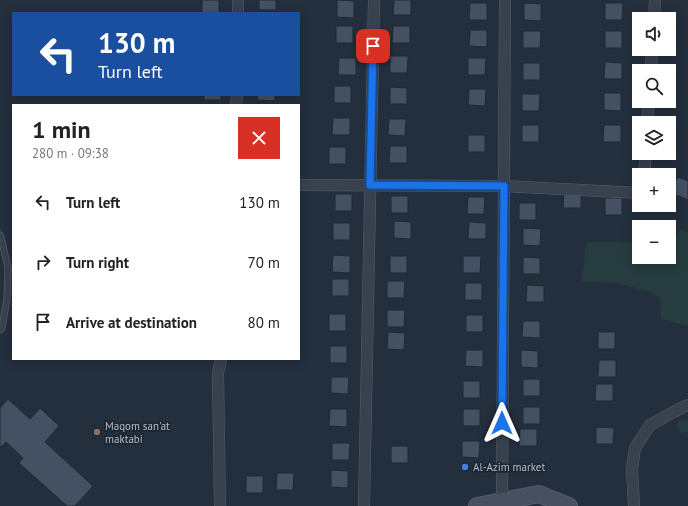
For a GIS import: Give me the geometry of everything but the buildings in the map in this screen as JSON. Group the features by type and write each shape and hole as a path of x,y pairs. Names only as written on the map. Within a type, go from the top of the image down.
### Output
{"main road":[{"path":"477,506 539,494 569,506"}],"street":[{"path":"238,0 238,12"},
{"path":"364,506 374,0"},
{"path":"502,501 505,0"},
{"path":"655,12 656,0"},
{"path":"300,185 504,186 632,193"},
{"path":"220,506 218,373 221,360"},
{"path":"634,506 632,469 635,448 650,425 688,405"}],"lane":[{"path":"0,235 8,268 7,299 2,328 0,330"}],"green space":[{"path":"680,229 688,232 688,326 661,319 660,298 650,292 618,283 582,281 586,242 632,242 632,264 676,264 676,236"},
{"path":"688,418 688,432 680,433 677,421"}],"place":[{"name":"Maqom san'at maktabi","path":"97,432"},
{"name":"Al-Azim market","path":"465,467"}],"route":[{"path":"373,46 370,185 504,186 502,423"}]}
